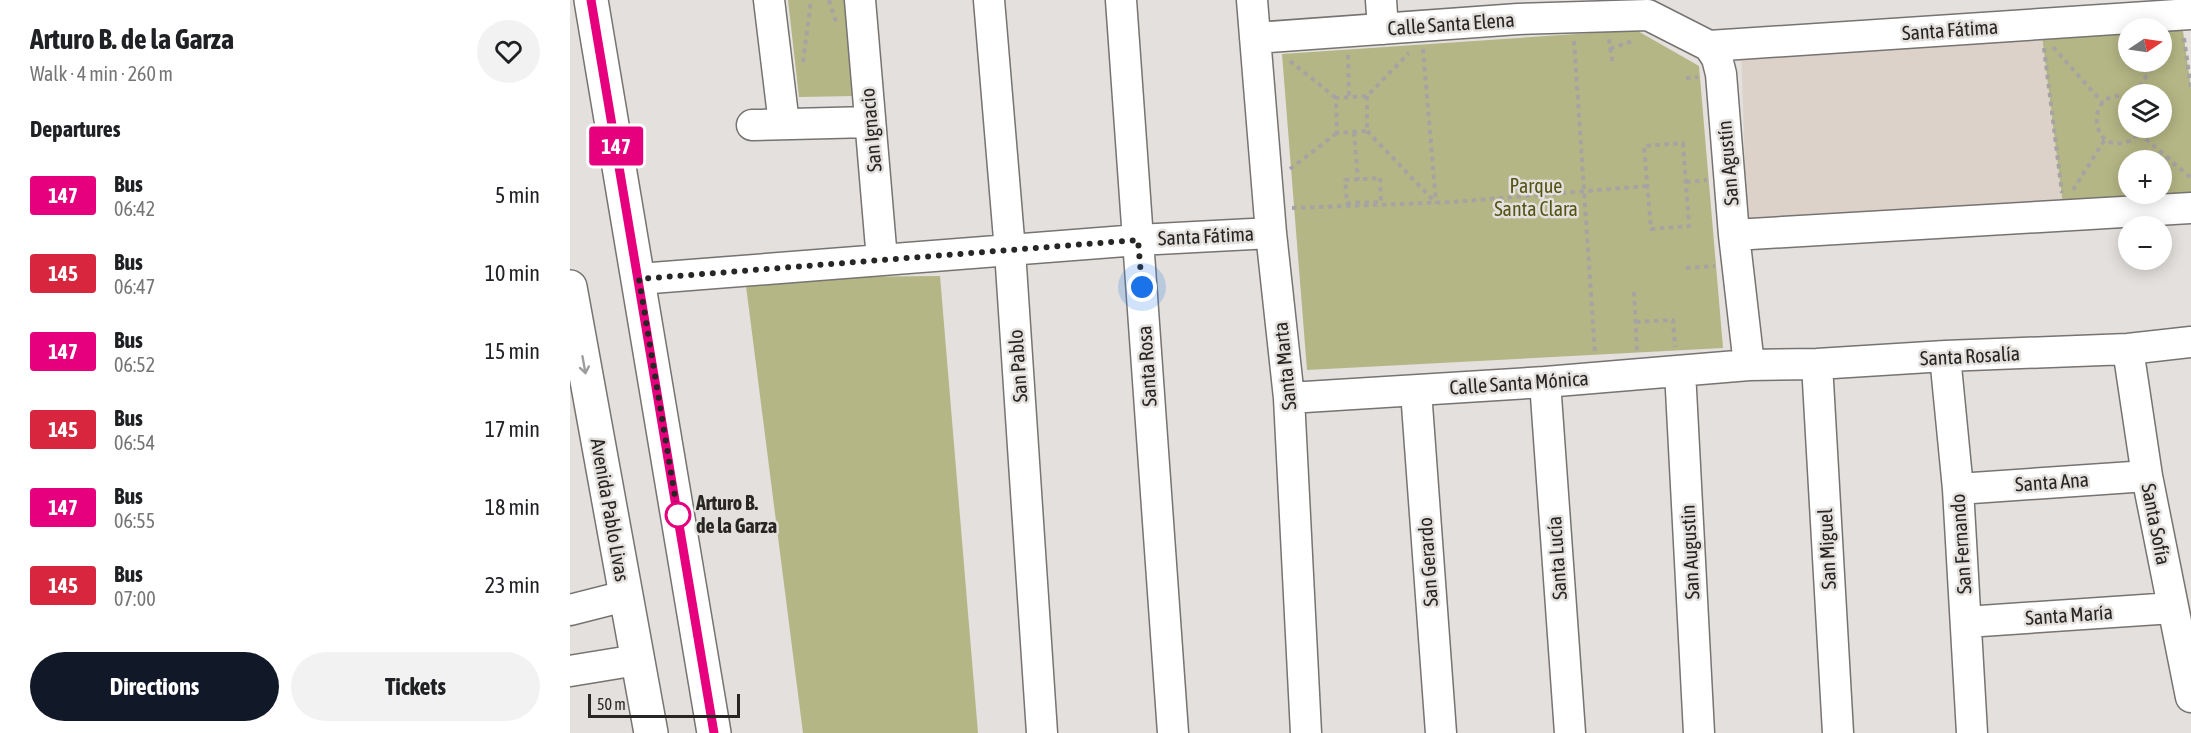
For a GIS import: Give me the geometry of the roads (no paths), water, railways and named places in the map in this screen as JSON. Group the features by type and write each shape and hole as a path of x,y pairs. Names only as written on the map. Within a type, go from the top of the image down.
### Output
{"main road":[{"path":"591,0 714,733"},
{"name":"Avenida Pablo Livas","path":"570,287 651,733"}],"street":[{"path":"769,0 784,124"},
{"name":"San Ignacio","path":"860,0 882,260"},
{"name":"San Pablo","path":"989,0 1010,251 1042,733"},
{"name":"Santa Rosa","path":"1121,0 1173,733"},
{"name":"Santa Marta","path":"1252,0 1280,226 1306,733"},
{"path":"1381,0 1383,29"},
{"path":"1648,7 1709,46"},
{"name":"Calle Santa Elena","path":"1255,38 1383,29 1517,10 1648,7"},
{"name":"Santa Fátima","path":"1709,46 2191,14"},
{"name":"San Agustín","path":"1709,46 1717,58 1721,74 1734,235 1749,365"},
{"path":"753,125 870,122"},
{"path":"1734,235 2191,208"},
{"name":"Santa Fátima","path":"639,279 1010,251 1280,226"},
{"name":"Santa Rosalía","path":"1749,365 1817,364 2128,349 2191,342"},
{"name":"Santa Sofía","path":"2128,349 2146,476 2191,697"},
{"name":"San Fernando","path":"1946,356 1958,489 1972,733"},
{"name":"Calle Santa Mónica","path":"1289,398 1545,382 1678,364 1749,365"},
{"name":"San Augustin","path":"1678,364 1699,733"},
{"name":"San Miguel","path":"1817,364 1838,733"},
{"name":"Santa Lucía","path":"1545,382 1570,733"},
{"name":"San Gerardo","path":"1416,391 1441,733"},
{"name":"Santa Ana","path":"1958,489 2146,476"},
{"path":"570,610 626,596"},
{"name":"Santa María","path":"1966,622 2173,608"},
{"path":"570,672 637,660"}],"place":[{"name":"Arturo B. de la Garza","path":"678,515"}],"park label":[{"name":"Parque Santa Clara","path":"1536,198"}]}
